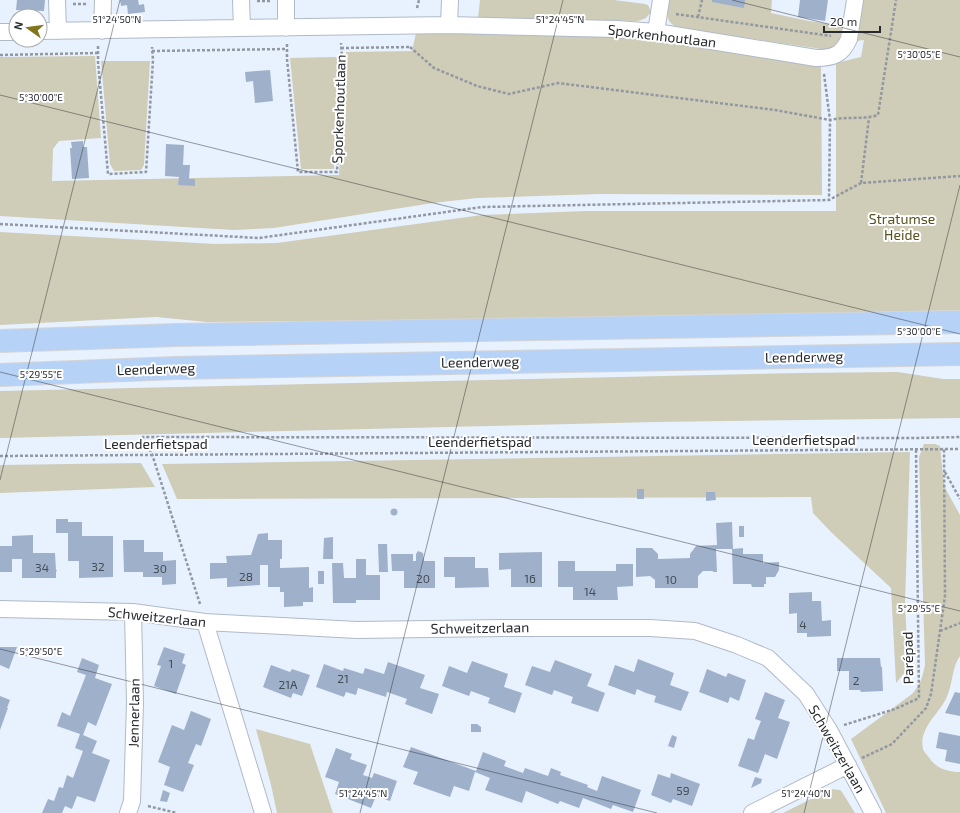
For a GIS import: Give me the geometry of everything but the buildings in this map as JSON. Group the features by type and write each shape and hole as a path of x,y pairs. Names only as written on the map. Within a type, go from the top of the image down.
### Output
{"main road":[{"path":"0,341 176,335 960,322"},
{"name":"Leenderweg","path":"0,375 184,367 960,354"}],"street":[{"path":"449,25 450,0"},
{"path":"837,55 842,50 849,38 855,0"},
{"path":"241,1 242,28"},
{"path":"286,1 286,28"},
{"path":"57,2 58,31"},
{"path":"100,31 102,2"},
{"path":"656,32 657,3"},
{"name":"Sporkenhoutlaan","path":"48,31 449,25 617,29 656,32 816,58 829,58 837,55"},
{"name":"Schweitzerlaan","path":"0,609 133,612 205,622 357,630 650,628 695,631 737,645 768,658 806,694 829,730 873,813"},
{"name":"Jennerlaan","path":"130,807 135,703 133,612"},
{"path":"205,622 263,813"},
{"path":"752,813 848,764"}],"path":[{"path":"694,38 702,0"},
{"path":"410,47 434,68 477,86 509,94 558,83 776,110 830,120 837,118 869,118 878,114 896,0"},
{"path":"241,1 286,1"},
{"path":"57,2 102,2"},
{"name":"Sporkenhoutlaan","path":"657,3 698,17 849,38"},
{"name":"Sporkenhoutlaan","path":"286,28 288,49 287,58 298,172 337,172 342,58 340,27"},
{"path":"100,31 98,53 108,174 146,172 153,60 150,30"},
{"path":"152,51 288,49"},
{"path":"0,55 98,53"},
{"path":"829,200 830,120 823,62 837,55"},
{"path":"861,183 869,118"},
{"path":"0,224 259,238 482,207 829,200 861,183 960,176"},
{"path":"205,622 152,454 143,437 960,437"},
{"path":"848,764 892,744 926,708 931,694 945,596 944,449"},
{"name":"Leenderfietspad","path":"0,456 960,449"},
{"name":"Parépad","path":"829,730 895,709 919,698 916,450"},
{"path":"944,472 960,499"},
{"path":"939,632 960,623"},
{"path":"130,807 177,813"}],"green space":[{"path":"480,0 614,0 645,4 648,5 651,12 646,18 638,21 478,18"},
{"path":"669,0 772,0 771,13 842,26 841,33 835,46 828,50 679,28 674,26 669,20 667,13"},
{"name":"Stratumse Heide","path":"863,0 960,0 960,310 579,319 207,322 156,317 0,325 0,232 216,244 277,243 482,215 586,211 836,211 836,63 861,57 864,40 848,40 859,21"},
{"path":"534,32 637,37 821,65 822,195 599,194 477,198 433,203 274,228 234,230 0,216 0,57 95,56 101,138 59,141 53,149 52,181 339,175 346,52 412,51 416,33"},
{"path":"290,58 339,58 334,169 301,169"},
{"path":"101,61 150,61 144,165 141,170 114,171 110,164"},
{"path":"898,372 943,379 960,379 960,418 655,422 0,438 0,391"},
{"path":"924,444 935,444 940,446 944,486 960,515 960,656 955,665 950,689 945,701 931,720 922,741 925,753 936,765 948,771 960,772 960,813 886,813 851,739 912,694 919,684 923,674 925,665 919,457"},
{"path":"910,452 905,603 908,664 906,671 896,683 891,588 831,532 813,513 811,497 177,499 162,464"},
{"path":"141,463 155,487 0,493 0,465"},
{"path":"256,729 310,744 333,813 277,813"},
{"path":"831,789 840,790 842,792 855,813 783,813"}]}
